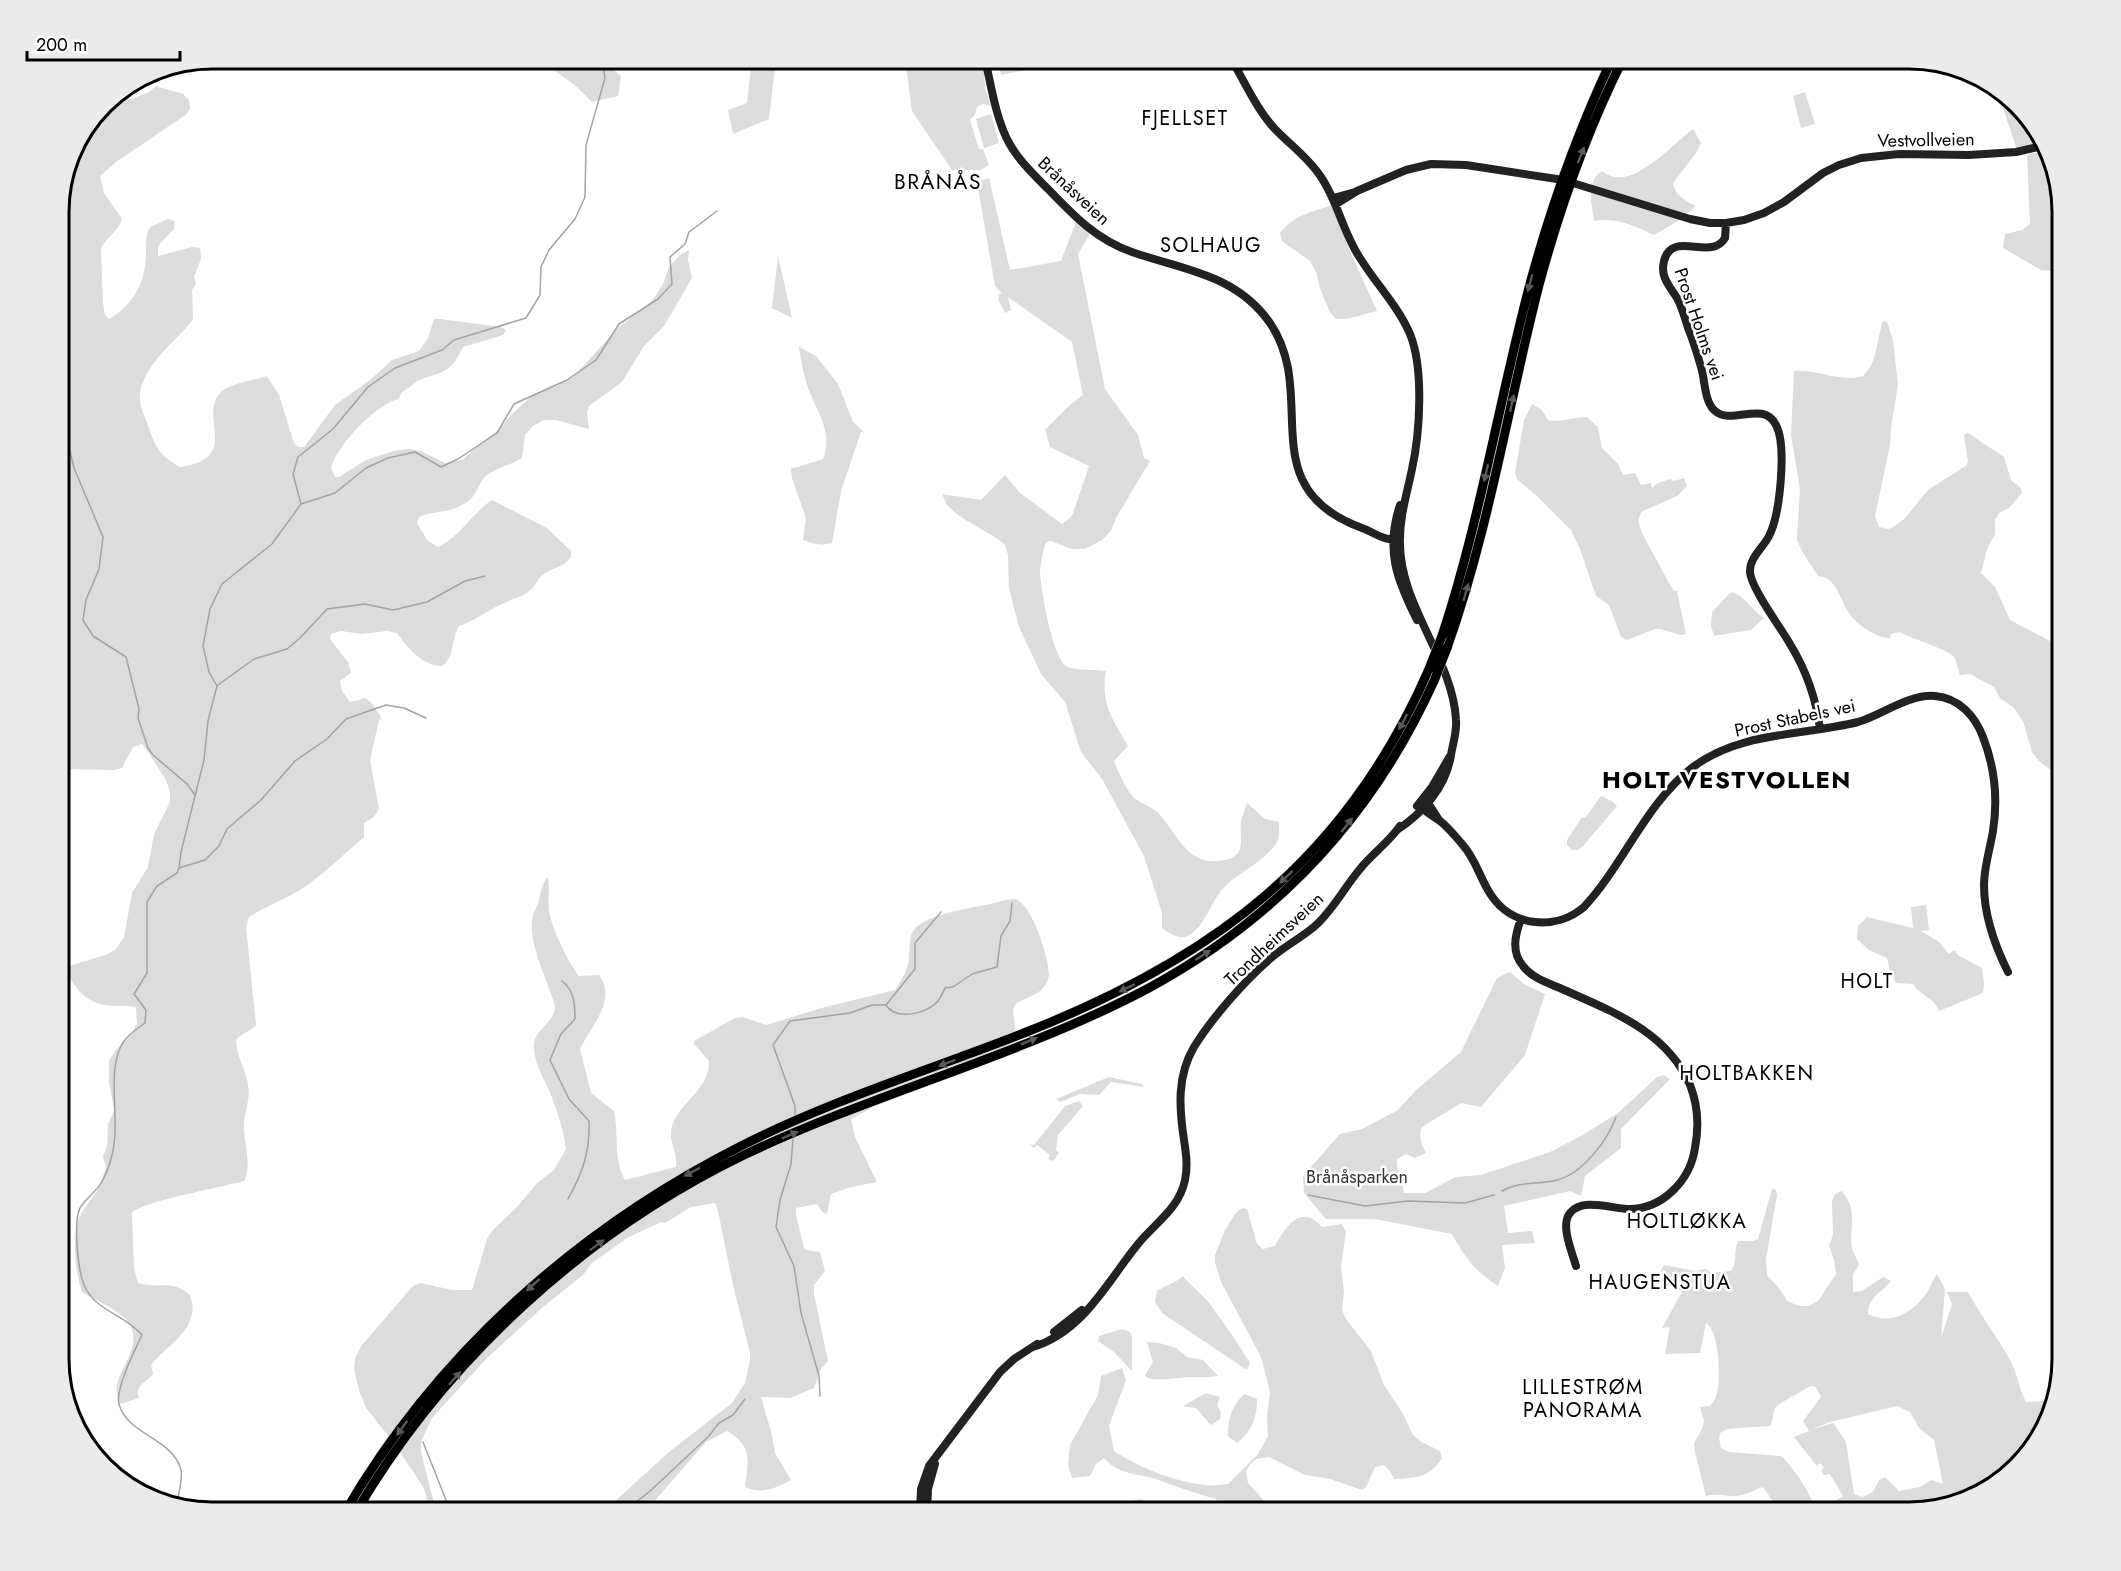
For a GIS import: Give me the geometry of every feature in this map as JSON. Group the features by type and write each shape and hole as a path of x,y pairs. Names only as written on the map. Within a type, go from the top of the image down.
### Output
{"highway":[{"path":"356,1502 363,1483 432,1388 458,1358 499,1316 549,1271 631,1209 674,1181 743,1145 1027,1032 1112,995 1170,965 1234,922 1263,899 1294,870 1347,810 1395,738 1429,669 1442,636 1469,546 1522,314 1548,222 1577,140 1615,69"},
{"path":"359,1502 454,1378 504,1325 555,1278 638,1216 682,1189 835,1110 1024,1043 1116,1004 1173,974 1240,930 1301,876 1346,827 1395,756 1420,711 1447,648 1479,544 1529,327 1556,225 1616,69"}],"street":[{"name":"Brånåsveien","path":"987,69 1000,122 1012,149 1031,172 1084,226 1121,248 1215,278 1247,298 1264,315 1277,335 1287,361 1292,447 1301,478 1314,498 1342,520 1395,537"},
{"name":"Trondheimsveien","path":"920,1502 924,1478 929,1466 1000,1372 1018,1356 1047,1342 1085,1314 1139,1243 1169,1212 1182,1192 1187,1166 1180,1089 1185,1066 1196,1045 1253,974 1322,919 1361,868 1397,830 1407,824 1437,790 1447,774 1456,727 1454,701 1448,680 1427,634 1403,570 1395,537 1397,513 1406,493 1415,455 1418,417 1417,364 1413,344 1399,314 1357,253 1326,183 1311,163 1268,120 1238,69"},
{"name":"Vestvollveien","path":"1576,184 1697,221 1726,223 1764,213 1784,202 1823,173 1861,158 1899,154 1974,155 2021,152 2036,148"},
{"path":"1334,201 1412,168 1438,164 1480,167 1557,179"},
{"name":"Prost Holms vei","path":"1726,223 1725,238 1717,246 1708,248 1681,245 1672,249 1664,259 1664,276 1681,307 1701,366 1709,402 1713,408 1726,416 1764,414 1773,420 1779,431 1781,469 1777,510 1771,533 1754,559 1750,573 1806,676 1814,697 1820,729"},
{"name":"Prost Stabels vei","path":"1424,804 1472,856 1487,887 1507,912 1521,919 1539,923 1550,922 1569,917 1584,907 1669,791 1687,772 1703,760 1722,750 1751,740 1864,720 1923,696 1946,698 1969,711 1979,725 1994,782 1996,812 1986,864 1984,897 1986,916 1993,938 2008,972"},
{"path":"1521,919 1515,935 1515,947 1518,959 1526,969 1542,981 1631,1021 1653,1037 1672,1056 1686,1078 1693,1094 1697,1114 1697,1138 1691,1164 1683,1180 1667,1196 1653,1204 1639,1208 1580,1206 1568,1215 1567,1230 1576,1266"},
{"name":"Trondheimsveien","path":"927,1502 928,1489 938,1454"}],"green space":[{"path":"555,69 614,69 621,76 618,96 592,102"},
{"path":"751,69 775,69 769,119 733,134 728,110 747,103"},
{"path":"906,69 984,69 985,88 991,106 983,104 977,107 975,115 970,120 979,149 983,149 989,165 980,170 952,170 912,111"},
{"path":"1000,69 1031,69 1001,75"},
{"path":"156,86 183,94 189,100 190,109 187,114 116,162 100,176 104,193 122,219 101,248 103,303 105,315 109,319 125,307 136,293 145,266 150,227 168,219 175,221 174,229 158,246 158,256 192,247 200,248 201,259 194,277 196,283 192,290 193,320 159,357 144,378 141,390 141,408 157,447 163,455 180,467 199,462 209,455 214,446 213,414 220,393 235,385 267,376 279,395 294,443 298,447 304,447 335,405 370,380 392,360 419,351 428,338 434,319 501,327 506,330 503,335 463,347 449,368 423,378 402,392 399,399 390,402 369,417 349,437 331,468 335,477 339,477 366,460 397,450 410,449 423,452 445,463 463,460 498,430 534,394 559,385 575,375 618,328 652,301 663,284 669,267 680,255 689,250 688,260 692,278 664,326 644,346 622,382 589,406 587,413 589,429 556,420 544,420 533,426 525,435 522,458 487,475 473,497 466,503 450,510 419,517 417,523 427,540 438,547 453,537 492,500 547,528 571,551 571,557 568,560 542,576 526,593 459,626 449,658 442,666 422,659 397,633 387,631 362,634 341,631 331,634 330,639 348,662 351,673 340,681 342,691 350,702 366,698 382,719 379,720 370,760 379,809 374,817 364,823 364,837 327,870 290,896 249,917 246,927 256,1025 236,1040 249,1090 244,1126 248,1161 246,1175 244,1181 167,1199 139,1208 132,1213 134,1268 138,1283 170,1286 183,1290 190,1295 192,1307 187,1326 151,1365 153,1374 139,1387 139,1398 120,1404 117,1384 133,1346 132,1331 129,1323 120,1314 82,1292 77,1273 75,1241 78,1221 95,1195 106,1166 103,1157 107,1146 108,1124 114,1110 109,1082 109,1061 115,1051 131,1035 137,1024 136,1008 99,1004 92,1001 76,987 69,976 69,966 108,954 115,950 124,937 132,893 148,867 154,834 170,802 170,792 166,780 142,744 133,747 122,768 115,770 69,769 69,203 80,157 93,133 111,111 127,98 129,100 149,92"},
{"path":"1805,92 1815,124 1801,128 1793,96"},
{"path":"2002,104 2022,125 2034,144 2021,149 2016,147"},
{"path":"991,114 999,143 984,148 976,119"},
{"path":"1693,129 1701,143 1673,183 1681,197 1696,206 1678,221 1654,235 1618,221 1594,221 1591,187 1602,171 1613,177 1625,177 1638,172 1650,165"},
{"path":"2038,152 2047,175 2052,212 2052,271 2041,270 2003,248 2005,234 2022,230 2030,224 2027,155"},
{"path":"989,178 1010,270 1061,261 1076,222 1091,232 1078,254 1105,389 1138,435 1144,458 1150,461 1116,518 1111,531 1102,540 1085,549 1071,549 1051,541 1046,542 1040,570 1048,623 1057,652 1062,662 1068,667 1106,671 1106,702 1128,746 1114,761 1121,776 1134,797 1157,812 1191,853 1208,861 1225,860 1235,856 1240,849 1241,821 1247,803 1265,819 1279,822 1279,836 1276,844 1263,858 1226,885 1196,930 1184,937 1176,936 1162,928 1162,913 1144,856 1102,779 1081,752 1065,702 1041,674 1019,627 1009,588 1008,555 1005,545 959,516 947,505 942,494 981,500 1005,475 1020,493 1062,524 1072,516 1089,466 1050,447 1045,430 1083,395 1072,342 1008,297 1011,310 1005,313 998,299 998,295 1002,293 995,286 977,182"},
{"path":"1332,205 1377,311 1352,318 1336,319 1330,312 1310,261 1282,241 1280,233 1291,222"},
{"path":"778,256 792,318 772,308"},
{"path":"1887,322 1893,340 1898,385 1890,445 1875,516 1879,527 1888,529 1893,527 1904,519 1929,489 1966,466 1968,462 1964,435 1968,433 2004,457 2011,480 2021,488 2022,493 2009,508 1999,513 1995,520 1995,534 1987,549 1981,573 1995,587 2010,620 2052,642 2052,771 2032,752 2023,721 2014,708 2000,698 1994,687 1970,674 1960,675 1953,656 1937,648 1899,632 1891,634 1890,638 1872,633 1850,615 1833,584 1824,577 1818,576 1797,540 1800,489 1791,435 1794,371 1847,378 1863,376 1871,366 1875,355 1882,323"},
{"path":"799,347 816,356 838,384 853,422 865,433 861,432 841,491 832,543 828,544 810,543 803,540 806,518 792,478 791,469 823,459 826,450 824,425 806,382"},
{"path":"1532,404 1541,409 1548,420 1587,417 1598,427 1602,448 1618,464 1623,475 1635,473 1641,485 1651,483 1652,488 1670,479 1674,481 1684,478 1687,486 1677,496 1641,512 1638,521 1670,585 1674,591 1677,591 1686,634 1680,635 1655,629 1627,640 1621,637 1609,605 1596,596 1571,530 1517,479 1515,473 1524,420"},
{"path":"1731,592 1741,597 1764,618 1751,630 1714,636 1711,626 1712,612"},
{"path":"1601,796 1617,806 1583,846 1578,850 1572,850 1567,845 1567,840 1582,817 1585,818"},
{"path":"548,877 550,917 565,953 579,976 599,975 604,984 604,1003 580,1049 591,1093 614,1111 619,1164 625,1180 676,1167 671,1139 674,1121 701,1086 708,1071 709,1061 694,1041 735,1018 743,1017 766,1025 825,1007 895,990 908,965 912,933 917,927 934,917 1016,899 1034,922 1046,956 1049,976 1041,990 1016,1003 1013,1010 1018,1049 879,1104 851,1119 855,1137 877,1182 831,1194 827,1214 822,1212 817,1204 796,1208 804,1248 820,1252 825,1271 814,1285 814,1294 828,1361 821,1369 814,1388 790,1398 761,1397 775,1453 791,1480 774,1488 757,1490 745,1487 747,1455 745,1448 727,1431 706,1442 654,1502 614,1502 669,1452 732,1403 745,1383 750,1353 715,1203 691,1207 665,1223 661,1222 627,1238 592,1263 583,1275 543,1307 486,1359 432,1418 421,1441 421,1452 434,1502 428,1502 424,1489 394,1443 366,1408 359,1390 354,1370 355,1358 362,1345 413,1286 421,1283 452,1290 472,1290 487,1239 492,1231 517,1207 537,1183 554,1170 566,1149 557,1112 534,1052 537,1035 552,1017 555,1006 536,952 532,930 533,916"},
{"path":"1926,905 1929,930 1921,931 1939,942 1949,954 1954,950 1958,955 1982,968 1984,984 1983,993 1939,1011 1934,1002 1913,984 1896,983 1890,972 1887,958 1869,950 1857,939 1858,926 1867,917 1913,928 1911,907"},
{"name":"Brånåsparken","path":"1510,972 1524,984 1545,994 1525,1055 1481,1107 1461,1103 1422,1127 1420,1137 1426,1153 1415,1158 1406,1154 1397,1159 1404,1193 1425,1193 1456,1177 1481,1175 1550,1152 1618,1113 1657,1077 1664,1075 1670,1079 1621,1129 1621,1148 1585,1176 1581,1196 1570,1191 1504,1206 1508,1233 1532,1231 1535,1243 1502,1245 1505,1268 1498,1286 1471,1263 1452,1234 1375,1219 1326,1219 1304,1193 1303,1176 1340,1134 1362,1129 1398,1110 1416,1090 1461,1052 1497,978"},
{"path":"1109,1077 1142,1084 1144,1087 1111,1082 1099,1095 1080,1094 1060,1102 1056,1099"},
{"path":"1079,1101 1083,1106 1058,1135 1056,1150 1059,1153 1053,1161 1048,1159 1050,1155 1037,1145 1034,1148 1030,1144 1034,1145 1065,1106"},
{"path":"1772,1189 1776,1190 1766,1259 1767,1275 1787,1301 1799,1306 1809,1306 1818,1301 1836,1274 1829,1246 1833,1235 1832,1201 1835,1194 1842,1191 1850,1204 1851,1245 1859,1265 1853,1274 1853,1292 1862,1291 1883,1277 1891,1281 1872,1300 1868,1314 1894,1318 1909,1311 1922,1299 1937,1274 1945,1289 1941,1338 1952,1304 1947,1292 1968,1292 2013,1366 2026,1402 2044,1401 2037,1422 2028,1438 2010,1460 1996,1472 1972,1487 1955,1494 1918,1502 1836,1502 1843,1496 1830,1474 1824,1475 1821,1471 1824,1467 1820,1463 1817,1466 1794,1437 1809,1431 1803,1421 1821,1397 1816,1387 1810,1386 1778,1405 1770,1426 1728,1429 1720,1433 1719,1438 1721,1448 1729,1452 1781,1456 1802,1482 1812,1502 1774,1502 1763,1487 1738,1496 1706,1496 1694,1443 1704,1421 1700,1407 1710,1406 1717,1393 1719,1366 1716,1344 1714,1335 1706,1323 1700,1353 1665,1354 1670,1327 1662,1328 1682,1292 1660,1273 1664,1265 1695,1271 1706,1269 1711,1273 1731,1271 1738,1241 1758,1239","holes":["1897,1406 1910,1412 1919,1428 1934,1440 1943,1484 1931,1480 1920,1487 1899,1491 1885,1477 1879,1480 1873,1492 1862,1497 1854,1494 1846,1442 1833,1423 1810,1430 1830,1422"]},
{"path":"1242,1208 1247,1209 1257,1244 1263,1249 1275,1246 1289,1225 1301,1217 1314,1220 1322,1227 1342,1224 1346,1232 1341,1266 1344,1292 1342,1310 1346,1319 1371,1351 1384,1385 1403,1414 1413,1435 1440,1451 1442,1458 1432,1470 1421,1476 1394,1479 1384,1465 1375,1467 1366,1487 1362,1490 1330,1479 1305,1475 1269,1457 1256,1459 1246,1472 1248,1483 1265,1502 1218,1502 1216,1499 1156,1479 1121,1470 1104,1458 1096,1464 1090,1476 1072,1478 1068,1465 1070,1445 1098,1395 1101,1376 1122,1368 1126,1380 1109,1426 1114,1451 1157,1473 1192,1483 1210,1485 1228,1484 1258,1454 1268,1436 1267,1417 1270,1392 1261,1357 1221,1282 1215,1263 1215,1255 1225,1230 1235,1214"},
{"path":"1183,1276 1210,1304 1231,1333 1250,1363 1247,1370 1162,1313 1155,1302 1157,1291"},
{"path":"1122,1329 1130,1332 1132,1337 1132,1371 1114,1352 1098,1341 1099,1336"},
{"path":"1147,1342 1176,1348 1187,1357 1203,1360 1218,1376 1147,1378 1145,1375 1153,1362"},
{"path":"1206,1393 1220,1397 1217,1405 1221,1413 1220,1419 1211,1425 1196,1408 1183,1406"},
{"path":"1244,1394 1257,1399 1256,1412 1250,1429 1237,1443 1228,1436 1229,1424 1236,1403"},
{"path":"1141,1499 1148,1502 1126,1502"}],"waterway":[{"path":"301,504 293,474 298,457 333,429 368,387 395,368 442,350 454,340 526,318 540,295 541,267 549,250 575,219 585,197 586,145 605,78 604,69"},
{"path":"178,1497 181,1470 176,1459 160,1443 131,1423 119,1404 120,1389 142,1335 127,1322 102,1307 89,1294 80,1269 77,1224 80,1208 101,1183 112,1153 115,1132 114,1077 119,1051 126,1038 145,1023 146,1010 134,994 147,973 147,902 157,886 177,873 204,760 208,721 217,686 209,672 203,646 210,609 222,584 272,544 301,504 335,493 366,468 388,458 415,452 441,467 458,459 497,433 514,404 567,380 596,360 619,324 658,299 672,284 670,257 685,244 689,232 717,211"},
{"path":"69,447 74,468 103,537 99,569 86,600 83,620 93,636 126,657 139,709 138,718 148,748 187,784 195,795"},
{"path":"218,685 254,659 287,649 327,609 365,604 393,610 427,602 465,581 485,576"},
{"path":"179,868 205,860 219,846 227,829 261,800 295,761 327,739 346,719 386,705 404,708 426,718"},
{"path":"795,1116 795,1106 773,1045 790,1021 850,1013 872,1005 886,1005 891,1010 904,1014 912,1014 933,1006 945,988 953,987 972,974 997,967 1001,936 1010,921 1012,903"},
{"path":"886,1005 915,969 915,943 941,912"},
{"path":"562,981 571,993 575,1019 561,1034 550,1060 569,1099 589,1121 584,1162 568,1199"},
{"path":"1502,1191 1522,1184 1557,1180 1576,1171 1593,1155 1607,1136 1616,1117"},
{"path":"793,1139 791,1164 780,1200 776,1227 794,1266 801,1313 819,1376 820,1396"},
{"path":"1308,1195 1365,1206 1408,1201 1465,1203 1494,1195"},
{"path":"636,1502 708,1437 719,1423 733,1415 745,1399"},
{"path":"423,1442 446,1502"}],"district":[{"name":"FJELLSET","path":"1185,118"},
{"name":"BRÅNÅS","path":"938,182"},
{"name":"SOLHAUG","path":"1211,245"},
{"name":"HOLT VESTVOLLEN","path":"1727,779"},
{"name":"HOLT","path":"1867,981"},
{"name":"HOLTBAKKEN","path":"1747,1073"},
{"name":"HOLTLØKKA","path":"1687,1221"},
{"name":"HAUGENSTUA","path":"1660,1282"},
{"name":"LILLESTRØM PANORAMA","path":"1583,1398"}]}
